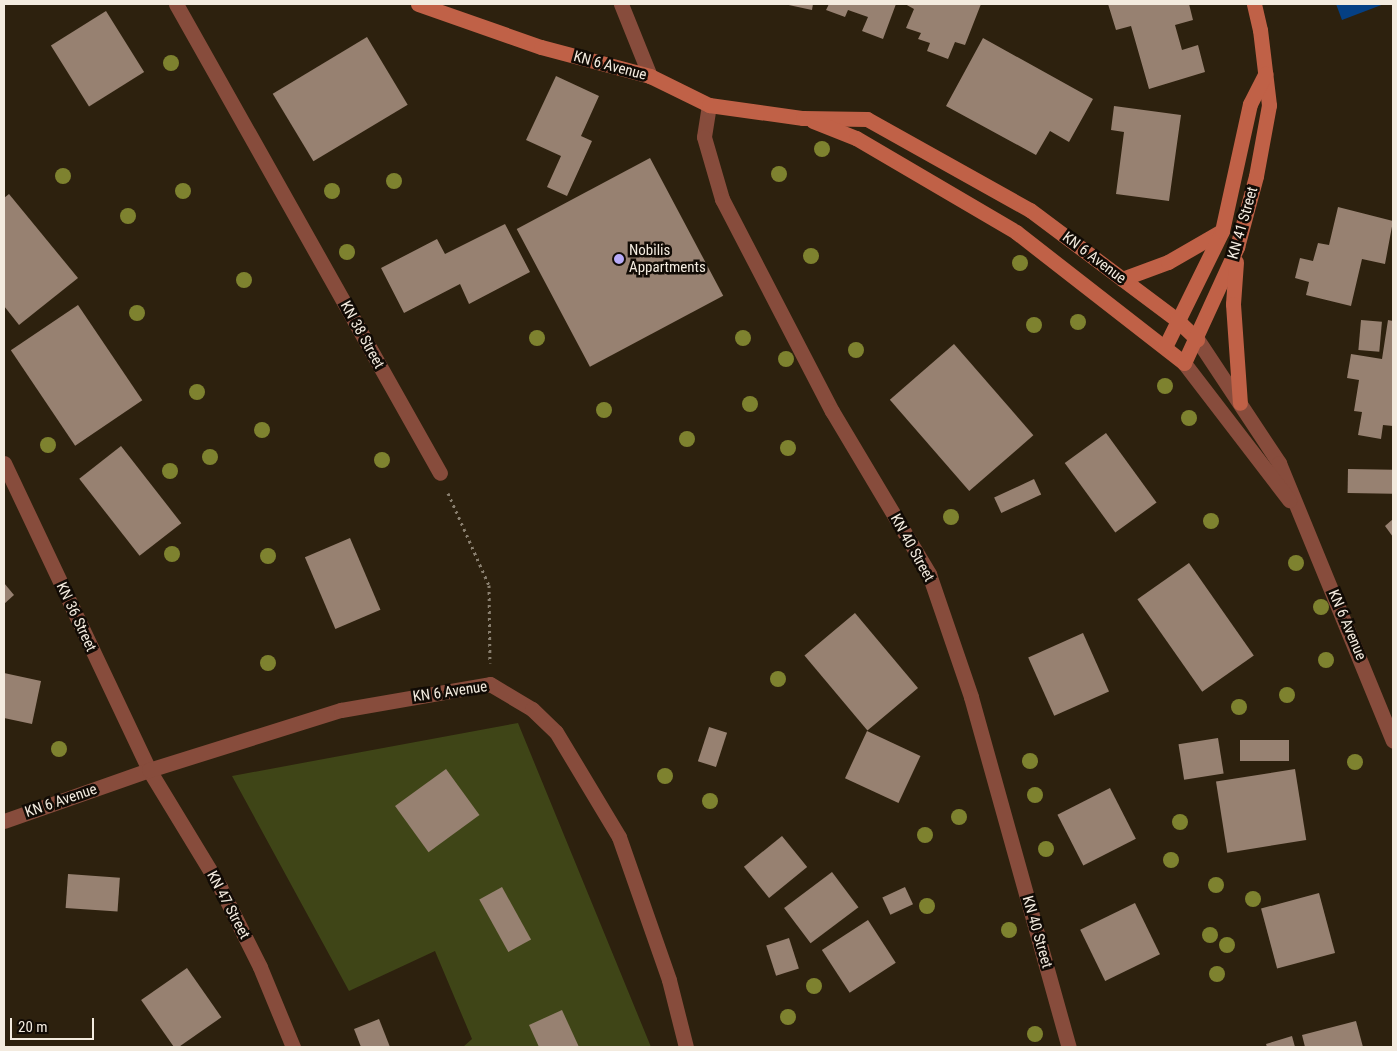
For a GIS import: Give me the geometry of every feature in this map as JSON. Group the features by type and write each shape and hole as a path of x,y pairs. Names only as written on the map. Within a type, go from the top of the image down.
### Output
{"main road":[{"name":"KN 6 Avenue","path":"418,4 541,47 650,76 709,105 803,118 867,119 1030,210 1177,320 1197,339"},
{"name":"KN 41 Street","path":"1184,363 1197,339 1237,247 1265,129 1269,105 1254,4"},
{"name":"KN 41 Street","path":"1165,347 1222,231 1250,104 1265,74"},
{"name":"KN 6 Avenue","path":"803,118 856,138 1016,232 1184,363"},
{"path":"1122,279 1168,262 1222,231"},
{"path":"1237,247 1232,304 1240,403"}],"street":[{"name":"KN 38 Street","path":"176,4 440,473"},
{"path":"621,4 650,76"},
{"name":"KN 40 Street","path":"709,105 704,137 722,199 832,412 929,574 971,697 985,755 1069,1047"},
{"name":"KN 6 Avenue","path":"1197,339 1279,463 1393,741"},
{"name":"KN 6 Avenue","path":"1184,363 1264,471 1298,511"},
{"name":"KN 36 Street","path":"4,462 149,770"},
{"name":"KN 6 Avenue","path":"4,821 149,770 341,710 490,684 532,708 556,732 619,837 669,980 686,1047"},
{"name":"KN 47 Street","path":"149,770 220,886 260,967 293,1047"}],"path":[{"path":"440,473 489,585 490,684"}],"green space":[{"path":"518,723 651,1047 463,1047 472,1039 435,951 349,991 232,776"}],"water":[{"path":"1336,4 1384,4 1342,20"}],"building":[{"path":"784,4 813,4 812,10"},
{"path":"829,4 896,4 883,39 862,31 868,17 848,10 845,17 826,10"},
{"path":"905,4 981,4 965,45 955,42 948,59 927,51 930,43 918,39 921,33 906,28 914,9"},
{"path":"1108,4 1189,4 1193,20 1175,25 1182,50 1198,45 1205,72 1149,89 1131,26 1116,30"},
{"path":"106,11 144,72 89,107 51,45"},
{"path":"367,37 408,105 313,161 273,94"},
{"path":"983,38 1093,99 1069,142 1050,131 1036,155 946,106"},
{"path":"556,76 599,96 581,136 592,141 567,196 547,187 561,156 526,140"},
{"path":"1114,106 1181,115 1169,201 1116,194 1124,132 1111,130"},
{"name":"Nobilis Appartments","path":"650,158 723,296 590,367 517,229"},
{"path":"9,194 78,278 19,325 4,306 4,198"},
{"path":"1338,207 1393,221 1385,264 1362,259 1351,306 1306,295 1309,282 1295,278 1300,258 1313,261 1318,243 1329,245"},
{"path":"505,224 530,272 469,304 460,284 404,313 381,268 437,239 445,254"},
{"path":"78,305 142,400 75,446 11,350"},
{"path":"1361,320 1382,322 1379,352 1358,350"},
{"path":"1388,320 1393,321 1393,426 1383,425 1381,439 1358,435 1362,412 1354,411 1359,380 1347,378 1351,354 1382,359"},
{"path":"954,344 1033,435 969,491 890,400"},
{"path":"1106,433 1157,503 1115,533 1065,463"},
{"path":"121,446 181,523 140,556 79,479"},
{"path":"1348,469 1393,470 1393,494 1348,493"},
{"path":"1034,479 1041,494 1001,513 994,498"},
{"path":"1393,519 1393,537 1385,526"},
{"path":"350,538 380,610 335,629 305,557"},
{"path":"1189,563 1254,656 1202,692 1137,599"},
{"path":"4,583 14,595 4,604"},
{"path":"855,613 918,688 867,730 804,655"},
{"path":"1083,633 1109,691 1054,716 1028,657"},
{"path":"4,673 41,681 32,724 4,718"},
{"path":"709,727 727,733 716,767 698,761"},
{"path":"867,731 920,756 898,803 845,778"},
{"path":"1218,738 1224,774 1184,780 1178,744"},
{"path":"1240,740 1289,740 1289,761 1240,761"},
{"path":"446,769 480,815 429,852 395,806"},
{"path":"1295,769 1306,840 1227,853 1216,782"},
{"path":"1110,788 1136,839 1083,866 1057,815"},
{"path":"782,836 807,867 769,898 744,867"},
{"path":"832,872 858,907 811,943 784,908"},
{"path":"68,874 120,878 118,912 66,908"},
{"path":"502,887 531,939 508,952 479,900"},
{"path":"905,887 913,904 890,915 882,898"},
{"path":"1319,893 1335,953 1277,968 1261,909"},
{"path":"1135,903 1160,954 1105,981 1080,930"},
{"path":"868,920 896,963 850,993 822,950"},
{"path":"789,938 799,968 776,976 766,945"},
{"path":"187,968 221,1017 179,1047 174,1047 141,1000"},
{"path":"562,1010 579,1047 539,1047 529,1025"},
{"path":"379,1019 390,1047 361,1047 354,1029"},
{"path":"1356,1021 1363,1047 1305,1047 1302,1035"},
{"path":"1292,1036 1295,1047 1267,1047 1266,1044"}],"place":[{"name":"Nobilis Appartments","path":"619,259"}]}
